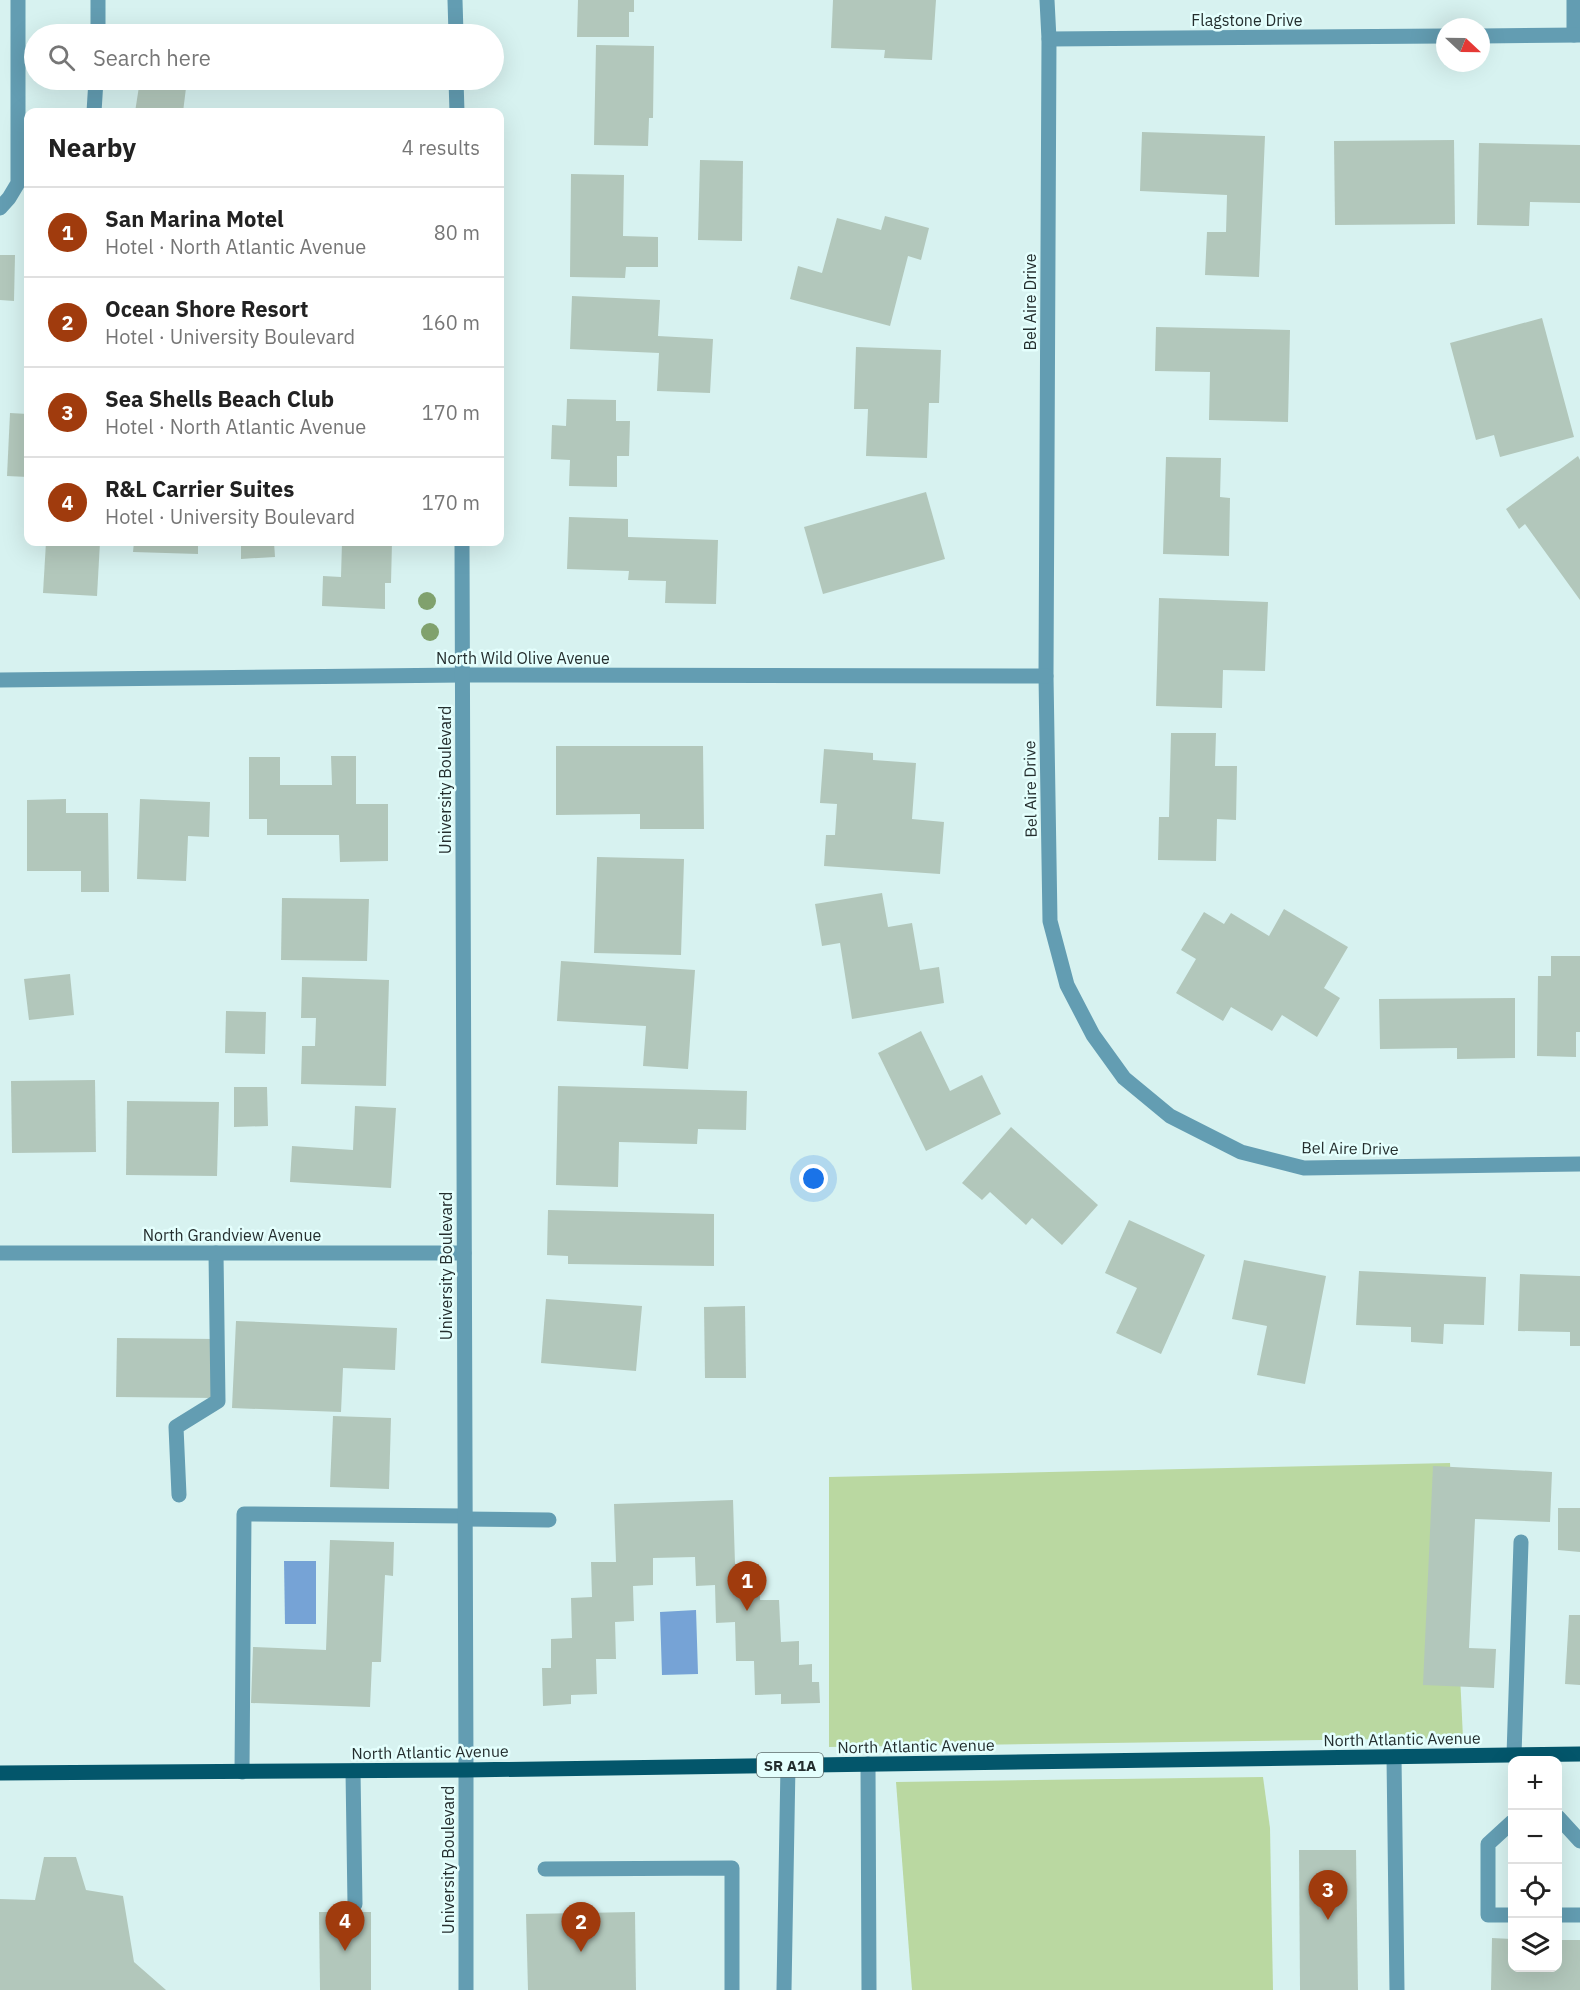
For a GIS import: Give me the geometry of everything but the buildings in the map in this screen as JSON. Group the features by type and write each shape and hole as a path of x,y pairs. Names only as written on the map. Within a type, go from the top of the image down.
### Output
{"main road":[{"name":"North Atlantic Avenue","path":"1559,1756 1580,1754"},
{"name":"North Atlantic Avenue","path":"0,1773 466,1770 1522,1756"}],"street":[{"path":"0,208 23,186 18,0"},
{"path":"98,0 98,24"},
{"path":"455,0 456,24"},
{"name":"Bel Aire Drive","path":"1047,0 1049,39 1046,676 1050,921 1067,985 1093,1035 1124,1078 1170,1116 1241,1152 1304,1168 1580,1164"},
{"path":"1490,36 1577,35 1574,0"},
{"name":"Flagstone Drive","path":"1049,39 1436,36"},
{"path":"94,108 95,90"},
{"path":"456,90 457,108"},
{"name":"University Boulevard","path":"462,546 466,1990"},
{"name":"North Wild Olive Avenue","path":"0,680 463,675 1046,676"},
{"name":"North Grandview Avenue","path":"0,1253 464,1253"},
{"path":"179,1495 176,1427 218,1401 216,1253"},
{"path":"242,1772 244,1514 549,1520"},
{"path":"1514,1755 1521,1542"},
{"path":"1394,1757 1397,1990"},
{"path":"868,1764 869,1990"},
{"path":"784,1990 788,1765"},
{"path":"353,1771 355,1904"},
{"path":"1562,1822 1580,1841"},
{"path":"1508,1826 1488,1844 1488,1915 1508,1915"},
{"path":"545,1869 732,1868 732,1990"},
{"path":"1562,1915 1580,1915"}],"green space":[{"path":"1450,1463 1463,1738 829,1747 829,1477"},
{"path":"1263,1777 1270,1828 1273,1990 912,1990 896,1782"}],"water":[{"path":"284,1561 316,1561 316,1624 285,1624"},
{"path":"696,1610 698,1674 662,1675 660,1612"}],"place":[{"name":"San Marina Motel","path":"747,1611"},
{"name":"Sea Shells Beach Club","path":"1328,1920"},
{"name":"R&L Carrier Suites","path":"345,1951"},
{"name":"Ocean Shore Resort","path":"581,1952"}]}
